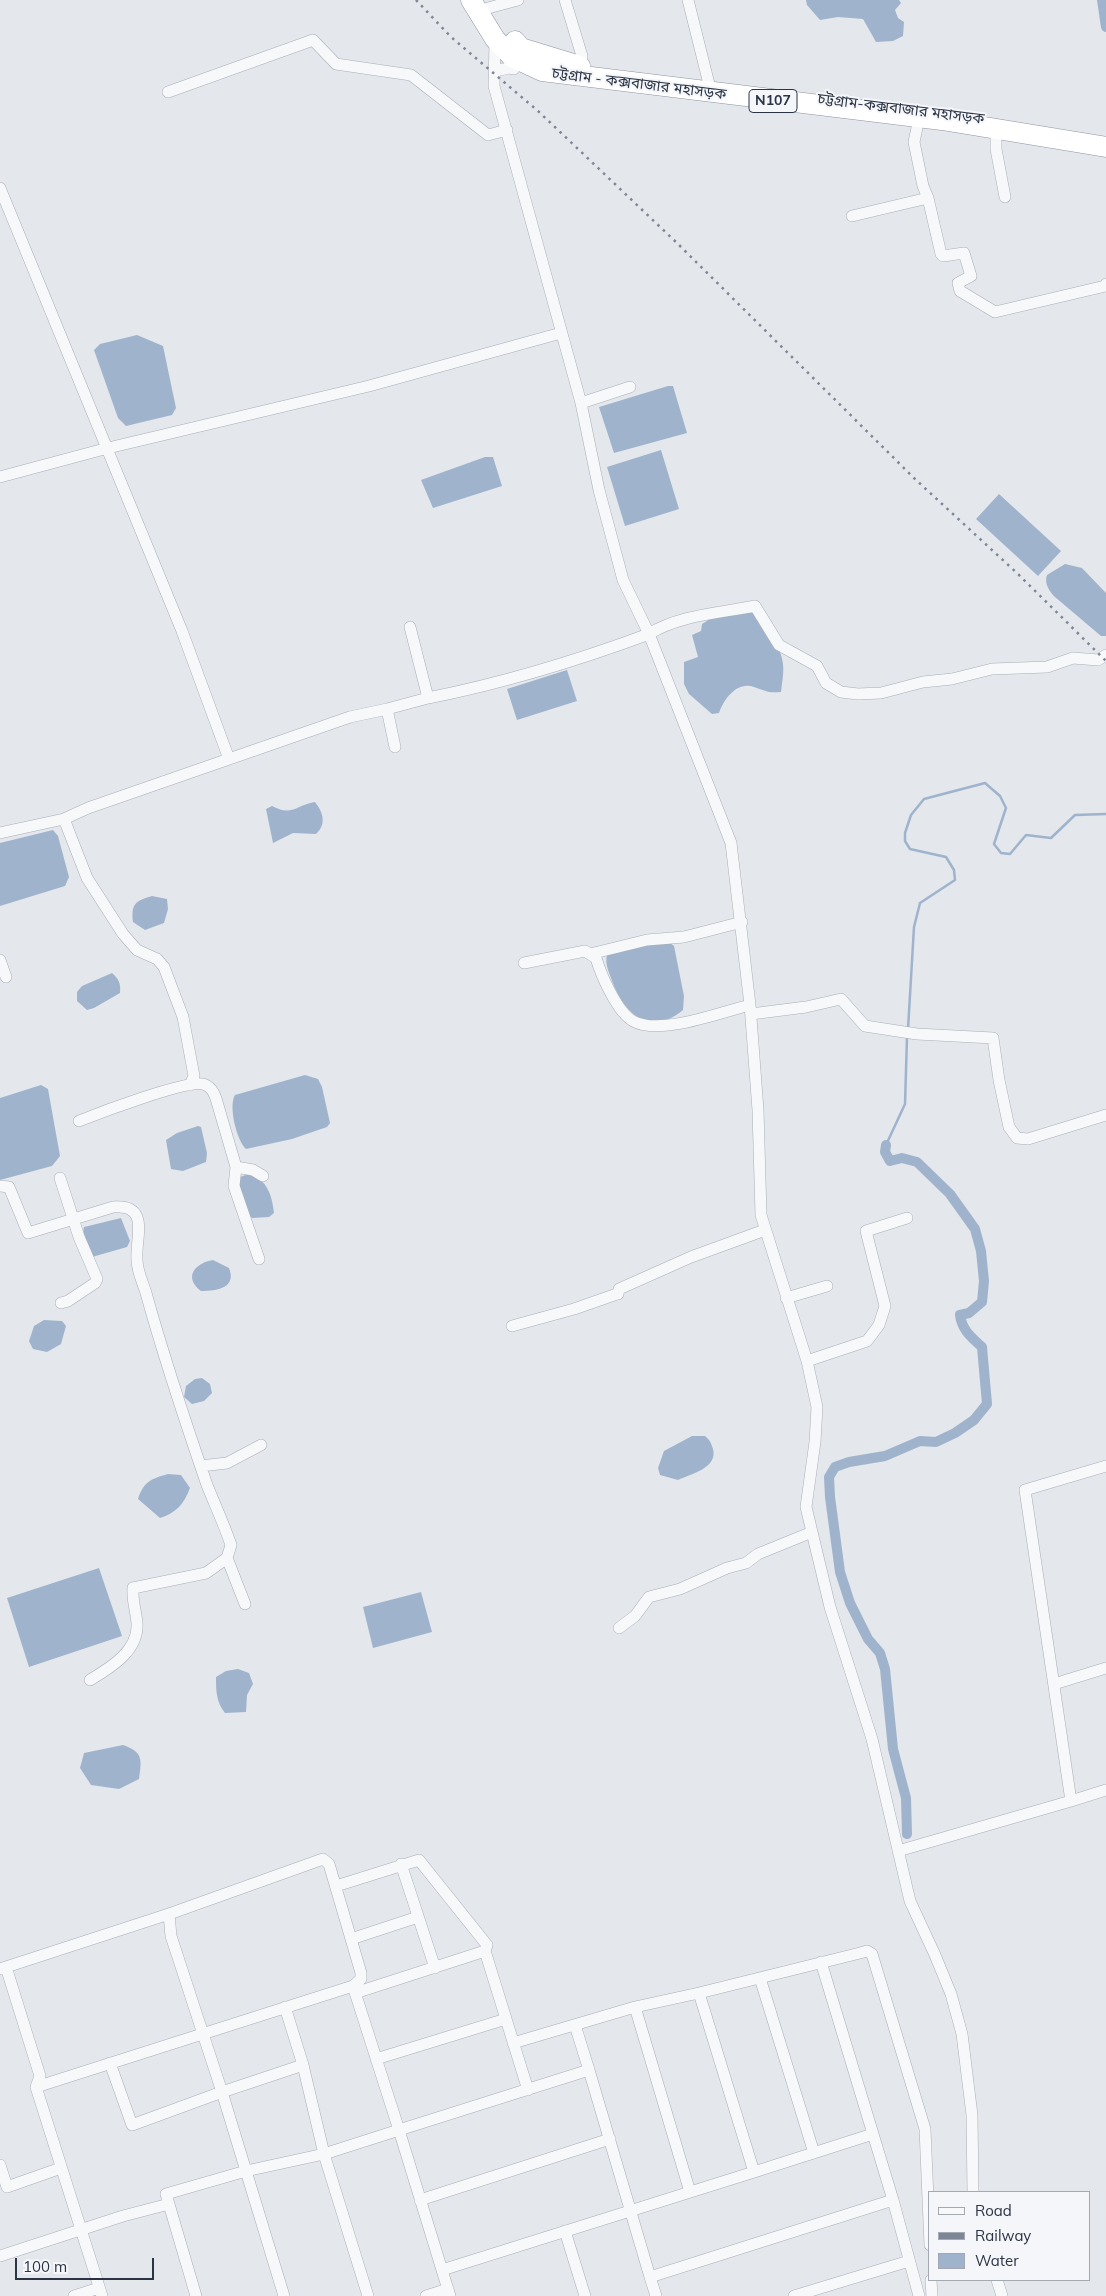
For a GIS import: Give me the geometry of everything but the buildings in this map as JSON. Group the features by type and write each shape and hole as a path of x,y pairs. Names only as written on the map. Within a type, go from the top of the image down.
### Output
{"highway":[{"name":"চট্টগ্রাম - কক্সবাজার মহাসড়ক","path":"480,5 495,39 512,56 542,72 996,128 1106,147"},
{"name":"চট্টগ্রাম-কক্সবাজার মহাসড়ক","path":"480,5 521,48 581,66 1106,137"}],"street":[{"path":"480,5 518,0"},
{"path":"565,0 582,56 581,66"},
{"path":"688,0 709,84"},
{"path":"495,39 494,86 581,403 599,490 623,580 649,634 731,843 742,922 750,1010 758,1110 761,1215 807,1361 818,1407 816,1442 806,1507 830,1607 872,1739 910,1901 951,1994 962,2034 972,2115 973,2191"},
{"path":"168,92 313,40 336,64 411,75 488,135 507,130"},
{"path":"495,71 514,69"},
{"path":"919,118 914,142 923,186 928,198 942,255 962,252 965,254 971,276 959,287 995,312 1105,286 1106,284"},
{"path":"996,128 996,149 1005,197"},
{"path":"0,188 182,631 229,759"},
{"path":"852,216 928,198"},
{"path":"0,477 108,448 369,386 561,334"},
{"path":"581,403 630,387"},
{"path":"0,833 64,818 350,717 428,698 489,686 588,657 649,634 657,629 691,618 756,606 780,645 817,666 826,684 841,692 858,694 881,693 923,682 952,679 992,669 1047,667 1073,658 1098,660 1106,655"},
{"path":"410,626 428,698"},
{"path":"388,709 395,747"},
{"path":"64,818 87,878 124,934 137,950 157,959 164,967 183,1017 194,1076 190,1085"},
{"path":"590,954 648,940 684,937 742,922"},
{"path":"524,963 585,951 596,958 601,974 623,1012 632,1020 646,1026 659,1026 750,1010 806,1007 840,999 865,1026 917,1034 993,1038 998,1080 1009,1127 1017,1138 1028,1138 1106,1115"},
{"path":"0,960 6,978"},
{"path":"79,1121 150,1096 190,1085 202,1084 215,1094 236,1168 234,1186 259,1259"},
{"path":"236,1168 253,1170 264,1176"},
{"path":"60,1178 79,1237 92,1263 97,1281 68,1301 61,1303"},
{"path":"0,1186 10,1187 28,1233 124,1206 137,1216 140,1228 137,1261 154,1323 201,1466 231,1545 227,1558 206,1573 134,1588 133,1595 138,1625 135,1639 120,1660 90,1680"},
{"path":"807,1361 867,1341 879,1326 885,1306 866,1231 907,1218"},
{"path":"512,1326 574,1309 618,1294 619,1289 691,1257 765,1230"},
{"path":"786,1298 827,1286"},
{"path":"201,1466 227,1463 261,1445"},
{"path":"1071,1801 1025,1490 1106,1466"},
{"path":"619,1628 635,1616 649,1597 680,1589 727,1568 746,1563 758,1554 812,1532"},
{"path":"227,1558 245,1604"},
{"path":"1054,1684 1106,1668"},
{"path":"898,1851 1106,1790"},
{"path":"74,2296 101,2292 36,2086 40,2076 3,1968 169,1914 324,1859 329,1864 361,1973 361,1978 354,1990 449,2293 426,2296"},
{"path":"336,1886 401,1864 415,1860 422,1861 487,1945 485,1951 528,2090"},
{"path":"401,1864 435,1968"},
{"path":"169,1914 171,1936 204,2033 284,2296"},
{"path":"351,1939 418,1917"},
{"path":"36,2086 285,2007 435,1968 485,1951"},
{"path":"513,2043 635,2007 867,1951 874,1957 889,2015 925,2129 928,2198"},
{"path":"821,1962 893,2200 919,2296"},
{"path":"760,1978 814,2153"},
{"path":"699,1993 754,2172"},
{"path":"285,2007 303,2065 324,2154 368,2296"},
{"path":"635,2007 690,2192"},
{"path":"376,2059 506,2019"},
{"path":"575,2025 632,2210 656,2296"},
{"path":"110,2063 132,2125 303,2065"},
{"path":"196,2296 166,2194 246,2171 324,2154 589,2070"},
{"path":"442,2270 873,2134"},
{"path":"420,2200 610,2139"},
{"path":"0,2165 3,2188 61,2168"},
{"path":"650,2277 893,2200"},
{"path":"0,2256 81,2229 169,2204"},
{"path":"565,2231 585,2296"},
{"path":"794,2296 909,2261"},
{"path":"931,2281 932,2296"},
{"path":"997,2281 1002,2296"}],"water":[{"path":"806,0 899,0 901,3 895,10 898,18 904,22 903,36 893,41 876,42 863,19 838,17 820,20 807,5"},
{"path":"137,335 163,346 176,408 172,415 126,426 118,418 94,350 100,344"},
{"path":"673,386 687,433 614,453 599,407"},
{"path":"661,450 679,509 625,526 607,467"},
{"path":"485,457 493,457 502,486 433,508 421,480"},
{"path":"999,494 1061,551 1038,576 976,519"},
{"path":"1065,564 1082,568 1106,593 1106,636 1101,636 1049,590 1046,581 1047,575"},
{"path":"750,612 754,613 772,637 782,657 783,678 781,692 769,692 748,686 742,687 732,692 724,702 719,713 712,714 689,694 684,684 684,662 698,657 692,635 701,631 702,624 710,619"},
{"path":"567,670 577,701 517,720 507,689"},
{"path":"315,802 323,818 322,826 316,834 293,833 273,843 266,809 272,806 289,810"},
{"path":"53,830 58,836 69,877 65,886 0,906 0,843"},
{"path":"152,896 167,899 168,909 164,923 145,930 133,922 133,911 135,904"},
{"path":"669,942 674,946 684,996 683,1010 671,1018 659,1022 648,1021 639,1018 630,1011 616,991 606,962 607,955 608,952"},
{"path":"112,973 119,982 120,993 87,1010 77,1001 77,992 82,986"},
{"path":"305,1075 318,1079 322,1087 330,1123 327,1127 292,1139 246,1149 234,1123 232,1107 235,1095"},
{"path":"41,1085 48,1089 60,1156 52,1166 0,1180 0,1098"},
{"path":"198,1126 201,1127 207,1153 206,1162 183,1171 171,1169 166,1140 177,1133"},
{"path":"251,1173 261,1180 268,1189 274,1213 269,1217 252,1218 243,1204 240,1193 240,1177"},
{"path":"121,1218 130,1241 127,1247 92,1257 83,1232 84,1227"},
{"path":"213,1260 229,1268 230,1280 228,1284 219,1289 201,1291 193,1281 192,1276 197,1267"},
{"path":"44,1320 62,1321 66,1326 61,1344 47,1352 33,1349 29,1341 34,1326"},
{"path":"202,1378 210,1384 212,1393 204,1401 192,1404 184,1397 186,1386 195,1379"},
{"path":"692,1436 705,1436 709,1440 713,1449 713,1456 708,1466 678,1480 660,1475 658,1468 664,1451"},
{"path":"168,1474 181,1475 190,1488 179,1507 160,1518 138,1499 146,1484 157,1477"},
{"path":"99,1568 122,1636 29,1667 7,1598"},
{"path":"421,1592 432,1632 373,1648 363,1607"},
{"path":"238,1669 249,1673 253,1684 247,1695 246,1712 225,1713 218,1700 216,1677 226,1671"},
{"path":"123,1745 134,1750 140,1757 139,1779 119,1789 91,1785 80,1768 84,1753"}],"waterway":[{"path":"1102,0 1106,27"},
{"path":"908,1029 914,927 920,903 955,880 954,870 946,857 910,849 905,841 905,833 911,815 924,799 985,783 1000,796 1006,808 994,844 1001,853 1010,854 1026,835 1051,838 1075,815 1106,814"},
{"path":"886,1145 905,1104 907,1037"},
{"path":"886,1145 885,1152 890,1161 902,1158 917,1162 950,1194 975,1229 981,1251 984,1281 982,1302 969,1313 960,1315 965,1329 982,1347 987,1404 974,1420 955,1433 936,1442 920,1441 885,1456 849,1462 835,1467 829,1477 840,1572 850,1603 868,1639 880,1653 885,1669 893,1749 906,1798 907,1834"}],"railway":[{"path":"416,0 451,37 538,111 677,243 915,479 1018,574 1106,661"}]}
